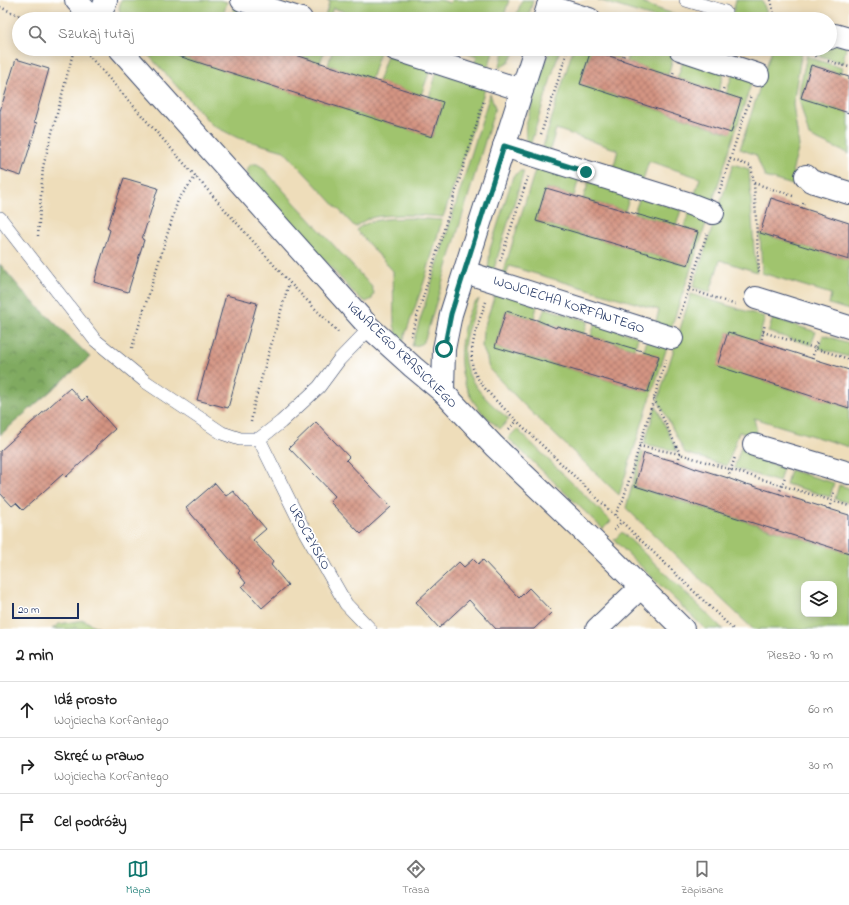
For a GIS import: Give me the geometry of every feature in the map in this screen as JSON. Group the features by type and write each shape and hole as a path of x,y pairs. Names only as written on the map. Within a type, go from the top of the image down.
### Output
{"street":[{"path":"76,0 87,12"},
{"path":"102,12 106,0"},
{"path":"242,0 279,12"},
{"path":"548,8 563,12"},
{"path":"837,36 849,39"},
{"name":"IGNACEGO KRASICKIEGO","path":"126,56 370,328 412,368 443,392 494,446 683,629"},
{"path":"416,56 522,90"},
{"path":"443,392 444,349 451,314 533,56"},
{"path":"701,56 758,75"},
{"path":"504,146 687,203 713,213"},
{"path":"806,176 811,181 849,193"},
{"name":"WOJCIECHA KORFANTEGO","path":"464,272 672,338"},
{"path":"756,298 849,327"},
{"path":"754,445 849,473"},
{"path":"597,629 641,587"}],"lane":[{"path":"686,0 725,12"},
{"path":"0,218 95,340 146,382 222,433 240,439 259,439 281,422 319,387 339,360 370,328"},
{"name":"UROCZYSKO","path":"259,439 305,532 346,604 370,629"}],"path":[{"path":"771,0 774,12"},
{"path":"0,7 12,12"},
{"path":"36,264 43,167 72,56"},
{"path":"89,56 289,282 339,333"},
{"path":"622,60 623,56"},
{"path":"410,341 490,80"},
{"path":"730,159 751,166 754,183 759,272"},
{"path":"126,366 178,200 196,176"},
{"path":"254,404 289,282"},
{"path":"689,289 752,311 756,298"},
{"path":"487,299 472,349 474,368 484,387 517,421 733,629"},
{"path":"763,332 849,359"},
{"path":"616,515 623,500 672,338"},
{"path":"654,398 680,454 678,462"},
{"path":"509,430 517,421"},
{"path":"639,446 680,454 849,506"},
{"path":"728,478 730,470"},
{"path":"779,494 782,485"},
{"path":"829,509 831,500"}],"green space":[{"path":"121,0 220,0 227,2 224,12 120,12"},
{"path":"327,0 441,0 450,3 451,0 509,0 505,12 346,12 333,8 332,12 326,12 330,1"},
{"path":"522,0 533,0 530,12 518,12"},
{"path":"598,0 640,0 644,4 667,12 637,12"},
{"path":"736,0 762,0 766,12 733,12"},
{"path":"235,6 254,12 233,12"},
{"path":"837,44 846,47 843,63 820,56 837,56"},
{"path":"149,56 179,56 432,137 443,103 429,98 437,71 485,89 443,217 394,215 375,217 368,219 355,227 284,151 238,138 212,125"},
{"path":"298,56 322,56 320,63"},
{"path":"331,56 379,56 371,79 328,65"},
{"path":"387,56 431,68 421,95 378,82"},
{"path":"477,56 492,56 489,65 484,70 473,68"},
{"path":"503,56 513,56 508,63 499,68"},
{"path":"548,56 558,56 530,146 527,141 526,124"},
{"path":"571,56 589,56 580,84 730,133 741,100 726,94 733,72 753,78 711,206 693,200 700,178 649,161 642,183 612,173 618,150 556,129 549,153 542,150"},
{"path":"609,56 619,56 618,59"},
{"path":"628,56 673,56 668,75 626,62"},
{"path":"770,56 801,56 793,104 799,146 792,172 805,180 803,188 765,177 756,155 740,149"},
{"path":"807,56 842,68 840,74 811,65 801,98 849,113 849,154 809,136 799,99"},
{"path":"685,57 725,69 718,92 677,78"},
{"path":"490,94 495,108 426,336 421,344 412,346"},
{"path":"252,164 257,164 262,167 372,287 374,293 372,299 366,302 352,291 253,181 247,171 249,166"},
{"path":"537,164 579,178 574,196 546,188 536,221 688,265 698,232 684,228 689,212 708,218 669,334 654,329 659,310 509,266 504,282 501,280"},
{"path":"733,164 749,169 754,250 757,272 720,260 710,292 693,287"},
{"path":"520,171 524,171 492,275 488,270 490,249 513,176"},
{"path":"589,181 630,195 625,211 583,199"},
{"path":"640,197 681,210 676,226 634,213"},
{"path":"412,218 442,220 424,282 403,341 398,337 394,325 393,271 356,230 375,221"},
{"path":"760,233 849,260 849,310 829,304 831,294 762,273"},
{"path":"0,264 25,294 90,357 0,435"},
{"path":"497,288 537,306 534,319 506,311 495,347 648,392 659,357 643,352 647,341 667,347 619,495 532,413 490,370 482,347 483,331"},
{"path":"691,294 765,317 758,342 728,332 718,366 849,408 849,447 754,418 758,437 739,432 727,466 685,453 658,400"},
{"path":"479,299 469,325 464,345 465,363 468,372 479,390 509,419 500,429 483,413 469,394 465,385 461,366 462,338 467,316"},
{"path":"545,308 588,321 584,334 540,321"},
{"path":"773,318 816,332 811,345 768,332"},
{"path":"595,323 638,337 635,349 591,336"},
{"path":"823,335 849,343 849,357 819,348"},
{"path":"656,406 677,451 644,444"},
{"path":"517,429 611,521 603,529 508,438"},
{"path":"741,447 753,451 751,458 783,468 779,482 734,468"},
{"path":"641,452 644,453 635,487 849,553 849,629 753,629 626,508"},
{"path":"790,470 834,483 830,497 786,484"},
{"path":"839,485 849,488 849,503 835,499"},
{"path":"622,532 723,629 705,629 614,540"},
{"path":"84,620 100,629 52,629 59,624"}],"building":[{"path":"178,56 299,56 443,102 432,137"},
{"path":"589,56 609,56 741,99 731,133 580,84"},
{"path":"16,59 49,69 34,122 37,123 21,176 0,169 0,111"},
{"path":"811,65 849,77 849,113 801,98"},
{"path":"124,178 158,188 142,239 144,240 128,292 94,282 110,230 107,228"},
{"path":"546,188 698,232 688,265 536,221"},
{"path":"771,198 849,223 849,260 760,233"},
{"path":"226,295 257,303 228,408 197,400"},
{"path":"506,311 537,320 556,328 557,326 659,356 648,392 495,347"},
{"path":"728,332 849,370 849,408 717,366"},
{"path":"70,388 82,401 86,397 115,429 66,477 63,474 23,510 16,503 12,506 0,493 0,451"},
{"path":"316,422 349,457 346,460 391,507 361,534 330,502 335,496 289,448"},
{"path":"644,453 678,462 746,485 747,484 849,515 849,553 635,486"},
{"path":"215,483 226,496 233,491 266,529 253,540 273,562 271,565 288,585 262,608 242,586 246,583 238,573 240,571 186,508"},
{"path":"473,559 478,564 483,560 519,598 529,588 552,612 534,629 496,629 469,600 439,628 416,602 459,562 464,567"}],"route":[{"path":"444,349 451,314 504,146 586,172"}]}
